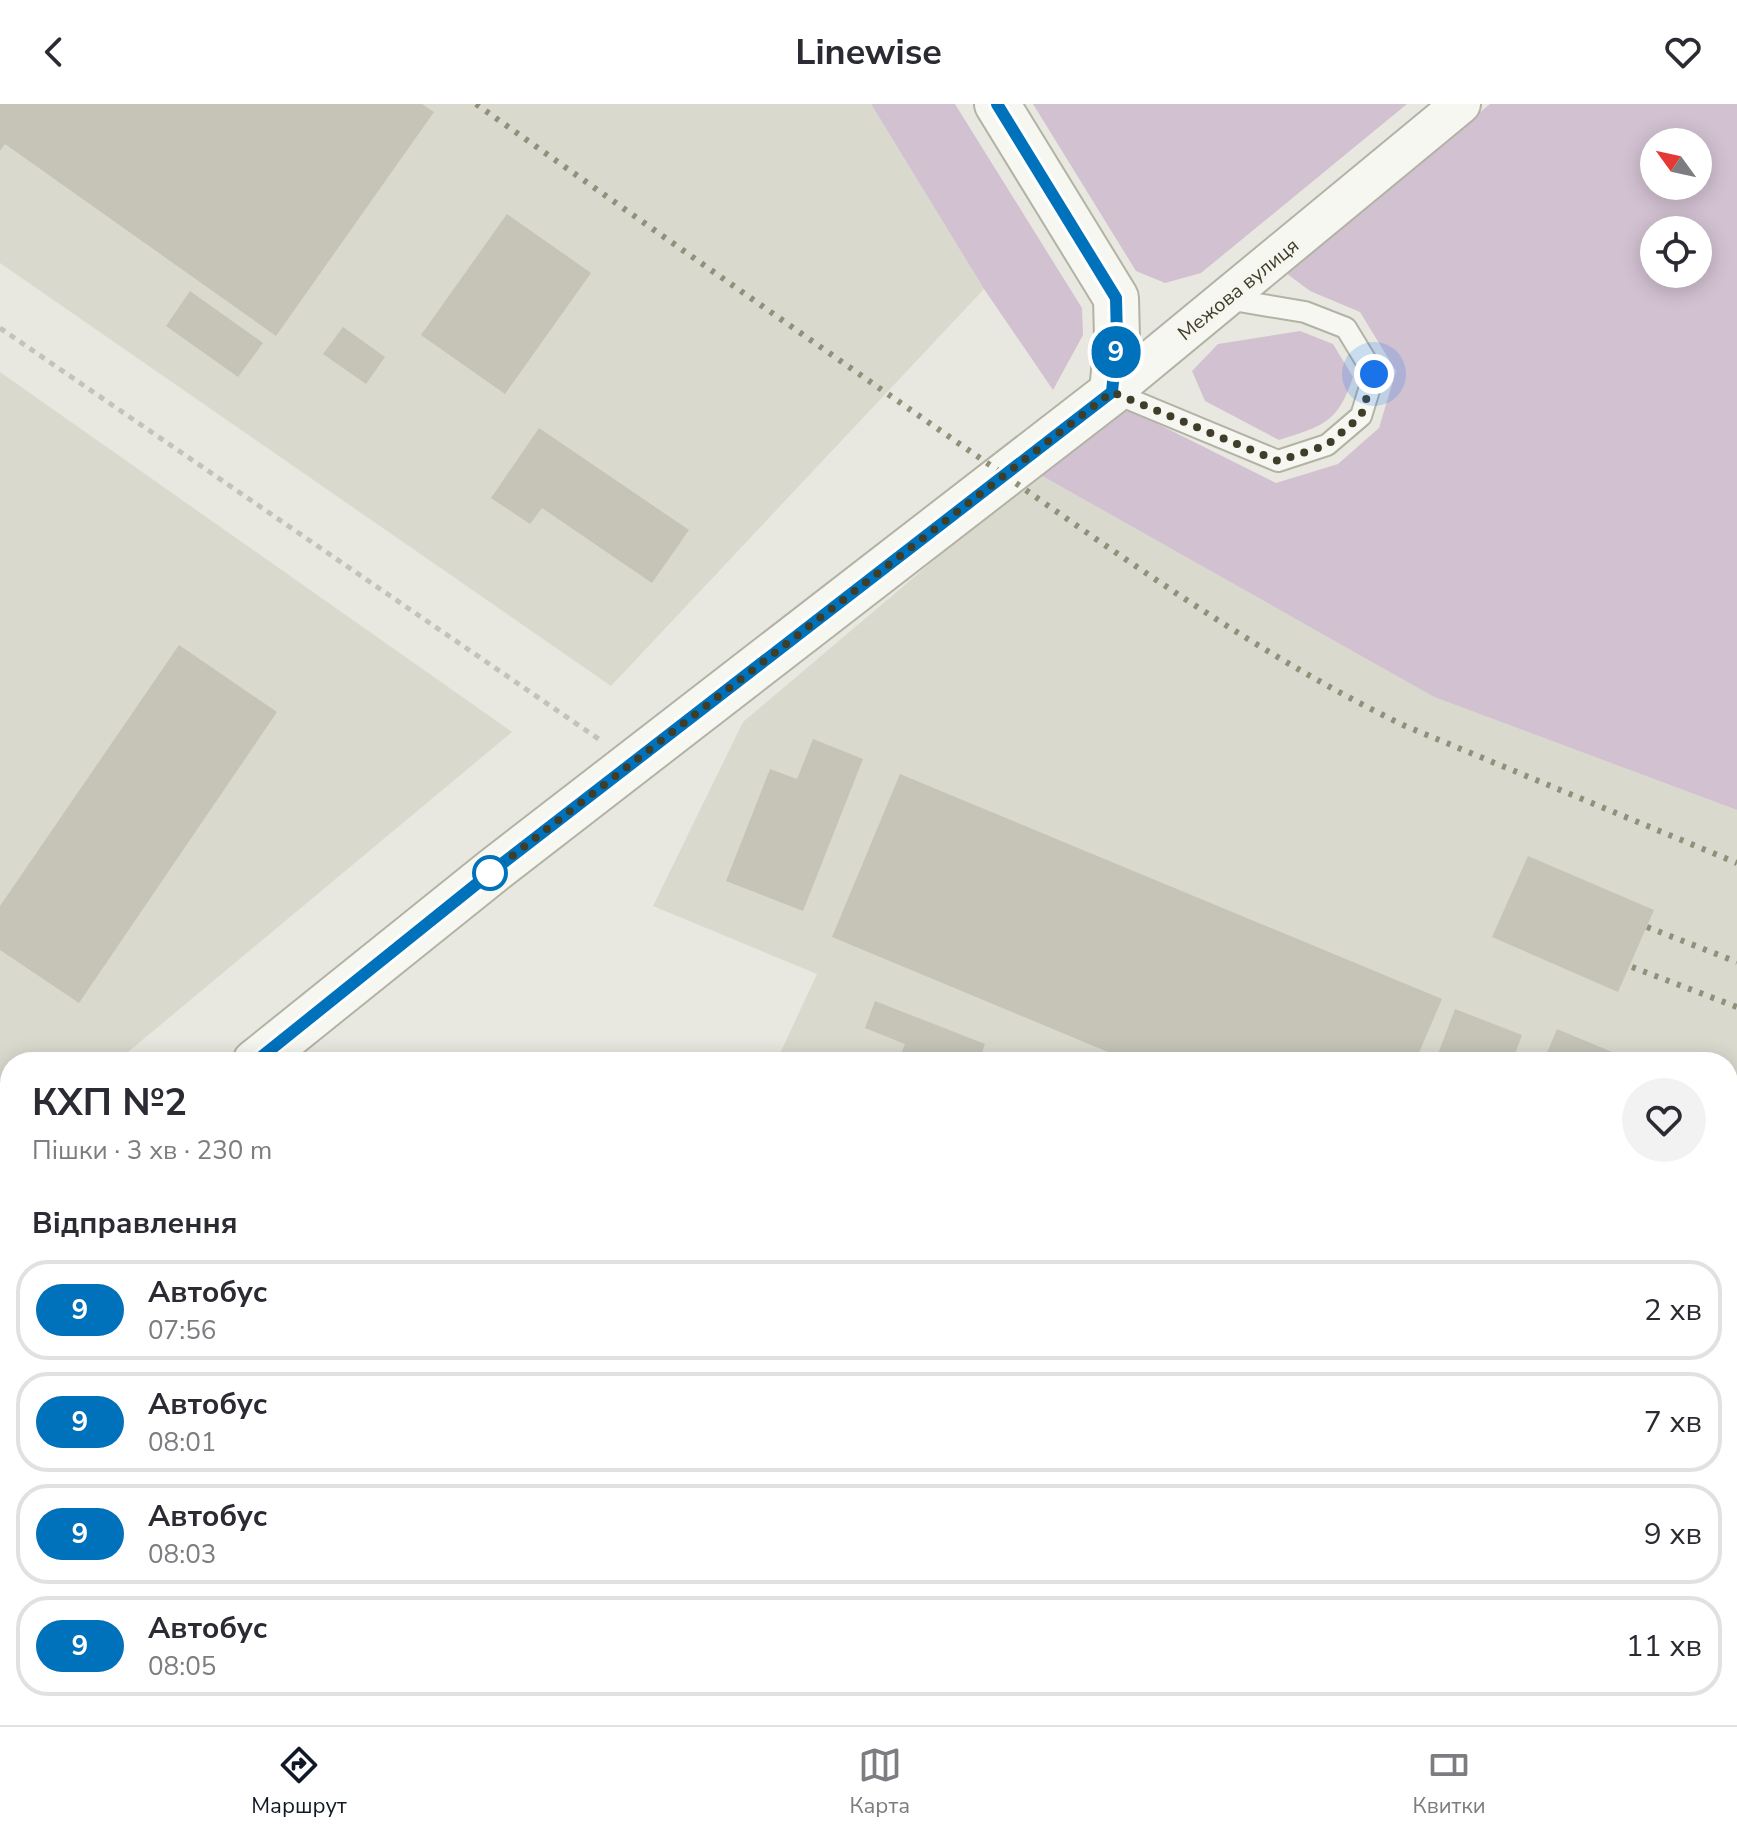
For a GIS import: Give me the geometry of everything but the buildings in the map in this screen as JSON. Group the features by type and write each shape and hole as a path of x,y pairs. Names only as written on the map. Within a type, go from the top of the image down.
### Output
{"street":[{"path":"997,104 1116,298 1117,339 1112,392"},
{"name":"Межова вулиця","path":"267,1052 494,870 1112,392 1461,104"}],"lane":[{"path":"1112,392 1278,461 1327,445 1361,416 1374,374 1346,328 1305,312 1227,299"}],"path":[{"path":"0,328 634,763"}],"shaded area":[{"path":"0,104 871,104 984,289 611,686 0,263"},
{"path":"871,104 955,104 1082,308 1083,335 1053,390 984,289"},
{"path":"1033,104 1407,104 1201,273 1165,283 1136,271"},
{"path":"1490,104 1737,104 1737,810 1434,697 1037,473 1122,406 1276,483 1338,464 1379,428 1396,371 1360,312 1310,291 1286,273"},
{"path":"1300,331 1333,344 1353,377 1341,404 1327,420 1307,431 1279,440 1205,401 1192,371 1218,344"},
{"path":"0,372 512,732 128,1052 0,1052"},
{"path":"1037,473 1434,697 1737,810 1737,1052 781,1052 817,974 653,906 743,722"}],"railway":[{"path":"476,104 1090,535 1296,668 1403,725 1737,863"},
{"path":"1647,927 1737,962"},
{"path":"1632,967 1737,1007"}],"bus line":[{"name":"9","path":"267,1052 494,870 1112,392 1117,339 1116,298 997,104"}],"route":[{"path":"490,873 1112,392 1278,461 1327,445 1361,416 1374,374"}]}
